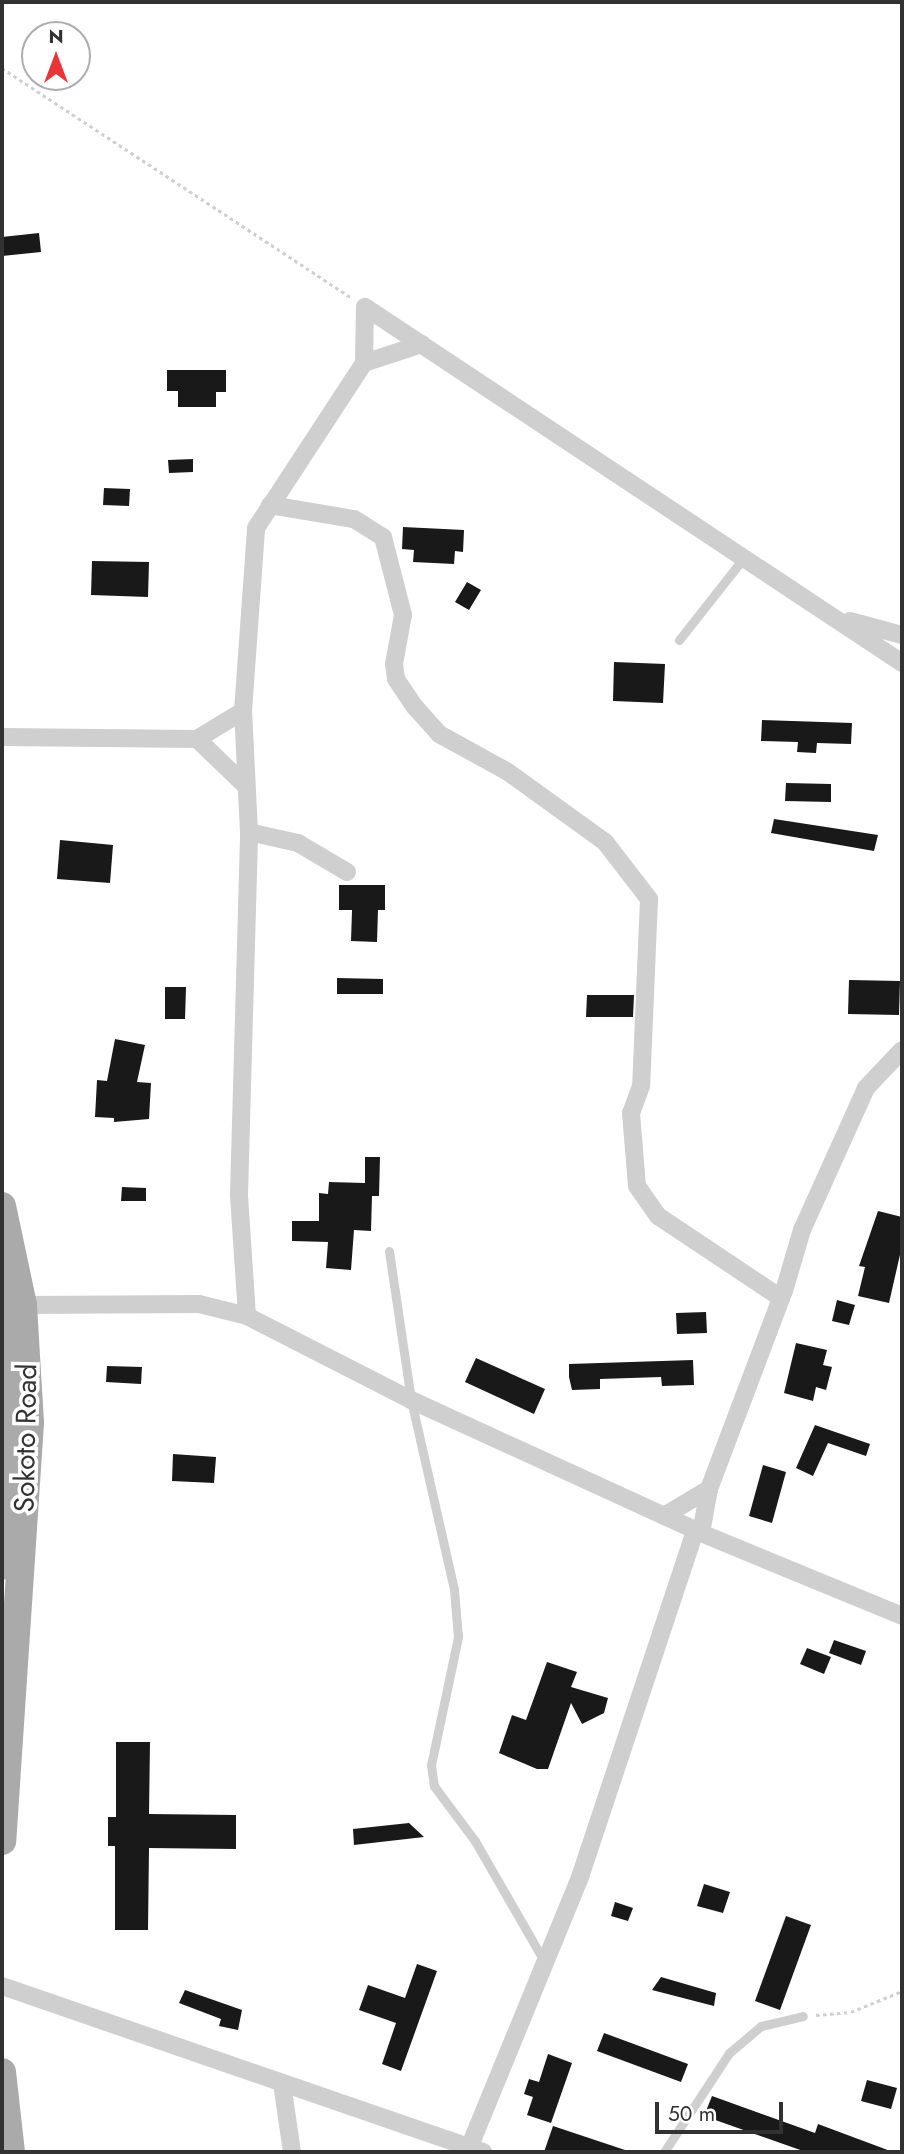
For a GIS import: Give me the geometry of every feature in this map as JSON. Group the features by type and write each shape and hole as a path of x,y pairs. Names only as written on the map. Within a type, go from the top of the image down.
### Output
{"main road":[{"name":"Sokoto Road","path":"2,1206 30,1423 2,1841"},
{"name":"Sokoto Road","path":"2,1566 13,1301"},
{"path":"2,2072 11,2152"}],"street":[{"path":"365,307 742,560 836,617 902,663"},
{"path":"247,1316 239,1195 249,832 244,785 243,711 256,528 364,363 365,307"},
{"path":"364,363 422,344"},
{"path":"270,505 354,519 383,537 403,608 403,632 394,664 396,679 415,706 439,734 508,772 605,842 649,899 641,1086 631,1113 637,1186 658,1216 781,1297"},
{"path":"836,617 902,635"},
{"path":"2,737 197,739 243,711"},
{"path":"197,739 244,785"},
{"path":"249,832 298,843 347,872"},
{"path":"2,1986 476,2150 545,1962 580,1877 698,1532 709,1489 781,1297 802,1230 866,1088 902,1050"},
{"path":"13,1301 199,1304 247,1316 411,1400 698,1532 902,1616"},
{"path":"664,1516 709,1489"},
{"path":"282,2083 292,2152"}],"lane":[{"path":"678,640 742,560"},
{"path":"390,1251 411,1400 454,1591 457,1637 431,1765 434,1786 475,1841 545,1962"},
{"path":"664,2152 729,2053 761,2026 803,2015"}],"path":[{"path":"2,68 365,307"},
{"path":"803,2015 851,2012 902,1991"}],"building":[{"path":"39,233 41,252 2,256 2,237"},
{"path":"167,370 226,370 226,392 216,392 216,407 178,407 178,391 167,391"},
{"path":"193,459 193,472 169,473 168,460"},
{"path":"104,488 130,489 129,506 103,505"},
{"path":"403,527 464,530 463,552 455,551 454,564 413,562 414,550 402,549"},
{"path":"92,561 149,562 148,597 91,595"},
{"path":"467,582 481,590 469,610 455,602"},
{"path":"614,662 665,664 663,703 613,701"},
{"path":"762,720 852,723 851,744 817,743 816,753 797,752 798,742 761,741"},
{"path":"786,783 831,784 831,802 785,801"},
{"path":"774,819 878,835 874,851 771,833"},
{"path":"60,840 113,845 110,883 57,879"},
{"path":"339,885 385,885 385,910 378,910 377,942 351,941 352,910 339,910"},
{"path":"337,978 383,979 383,994 337,994"},
{"path":"849,980 900,981 899,1015 848,1014"},
{"path":"165,987 186,987 185,1019 165,1019"},
{"path":"587,995 634,995 633,1017 586,1017"},
{"path":"115,1039 145,1045 137,1082 151,1083 149,1119 114,1122 114,1118 95,1117 97,1080 107,1081"},
{"path":"365,1157 380,1157 379,1196 372,1196 371,1231 354,1230 351,1270 326,1268 328,1242 292,1241 292,1221 319,1221 319,1193 328,1194 329,1182 365,1183"},
{"path":"122,1187 146,1188 146,1201 121,1201"},
{"path":"878,1211 902,1217 902,1246 889,1303 858,1296 865,1267 859,1266"},
{"path":"837,1300 855,1305 849,1325 832,1321"},
{"path":"706,1312 707,1333 677,1334 676,1313"},
{"path":"796,1343 827,1350 823,1365 832,1367 826,1390 816,1387 813,1401 784,1393"},
{"path":"476,1358 545,1389 534,1414 465,1382"},
{"path":"693,1360 694,1385 662,1386 661,1377 600,1379 600,1389 572,1390 569,1377 569,1364"},
{"path":"107,1366 142,1367 141,1384 106,1382"},
{"path":"815,1425 870,1444 866,1456 828,1443 813,1476 796,1468"},
{"path":"173,1454 216,1457 214,1483 172,1481"},
{"path":"763,1465 786,1472 772,1523 749,1516"},
{"path":"834,1640 866,1651 861,1665 829,1653"},
{"path":"807,1648 831,1657 824,1674 800,1664"},
{"path":"547,1662 577,1672 571,1687 608,1698 604,1713 582,1724 571,1703 548,1769 537,1769 499,1753 512,1715 526,1720"},
{"path":"116,1742 150,1742 149,1814 236,1815 236,1849 149,1848 148,1930 115,1930 115,1846 108,1846 108,1817 116,1817"},
{"path":"409,1823 424,1837 354,1845 353,1829"},
{"path":"704,1884 730,1892 723,1913 697,1906"},
{"path":"615,1902 633,1908 628,1921 611,1916"},
{"path":"786,1916 811,1925 780,2010 755,2001"},
{"path":"417,1964 437,1971 401,2071 382,2064 396,2023 359,2010 368,1985 405,1998"},
{"path":"661,1977 716,1993 714,2006 652,1990"},
{"path":"185,1990 242,2010 238,2030 219,2026 221,2019 179,2003"},
{"path":"604,2033 688,2064 681,2082 597,2051"},
{"path":"548,2054 572,2063 551,2123 527,2115 533,2097 524,2094 529,2079 539,2082"},
{"path":"867,2080 897,2088 891,2109 861,2101"},
{"path":"712,2096 815,2133 818,2124 893,2152 806,2152 704,2116"},
{"path":"553,2126 625,2150 544,2152"}]}
